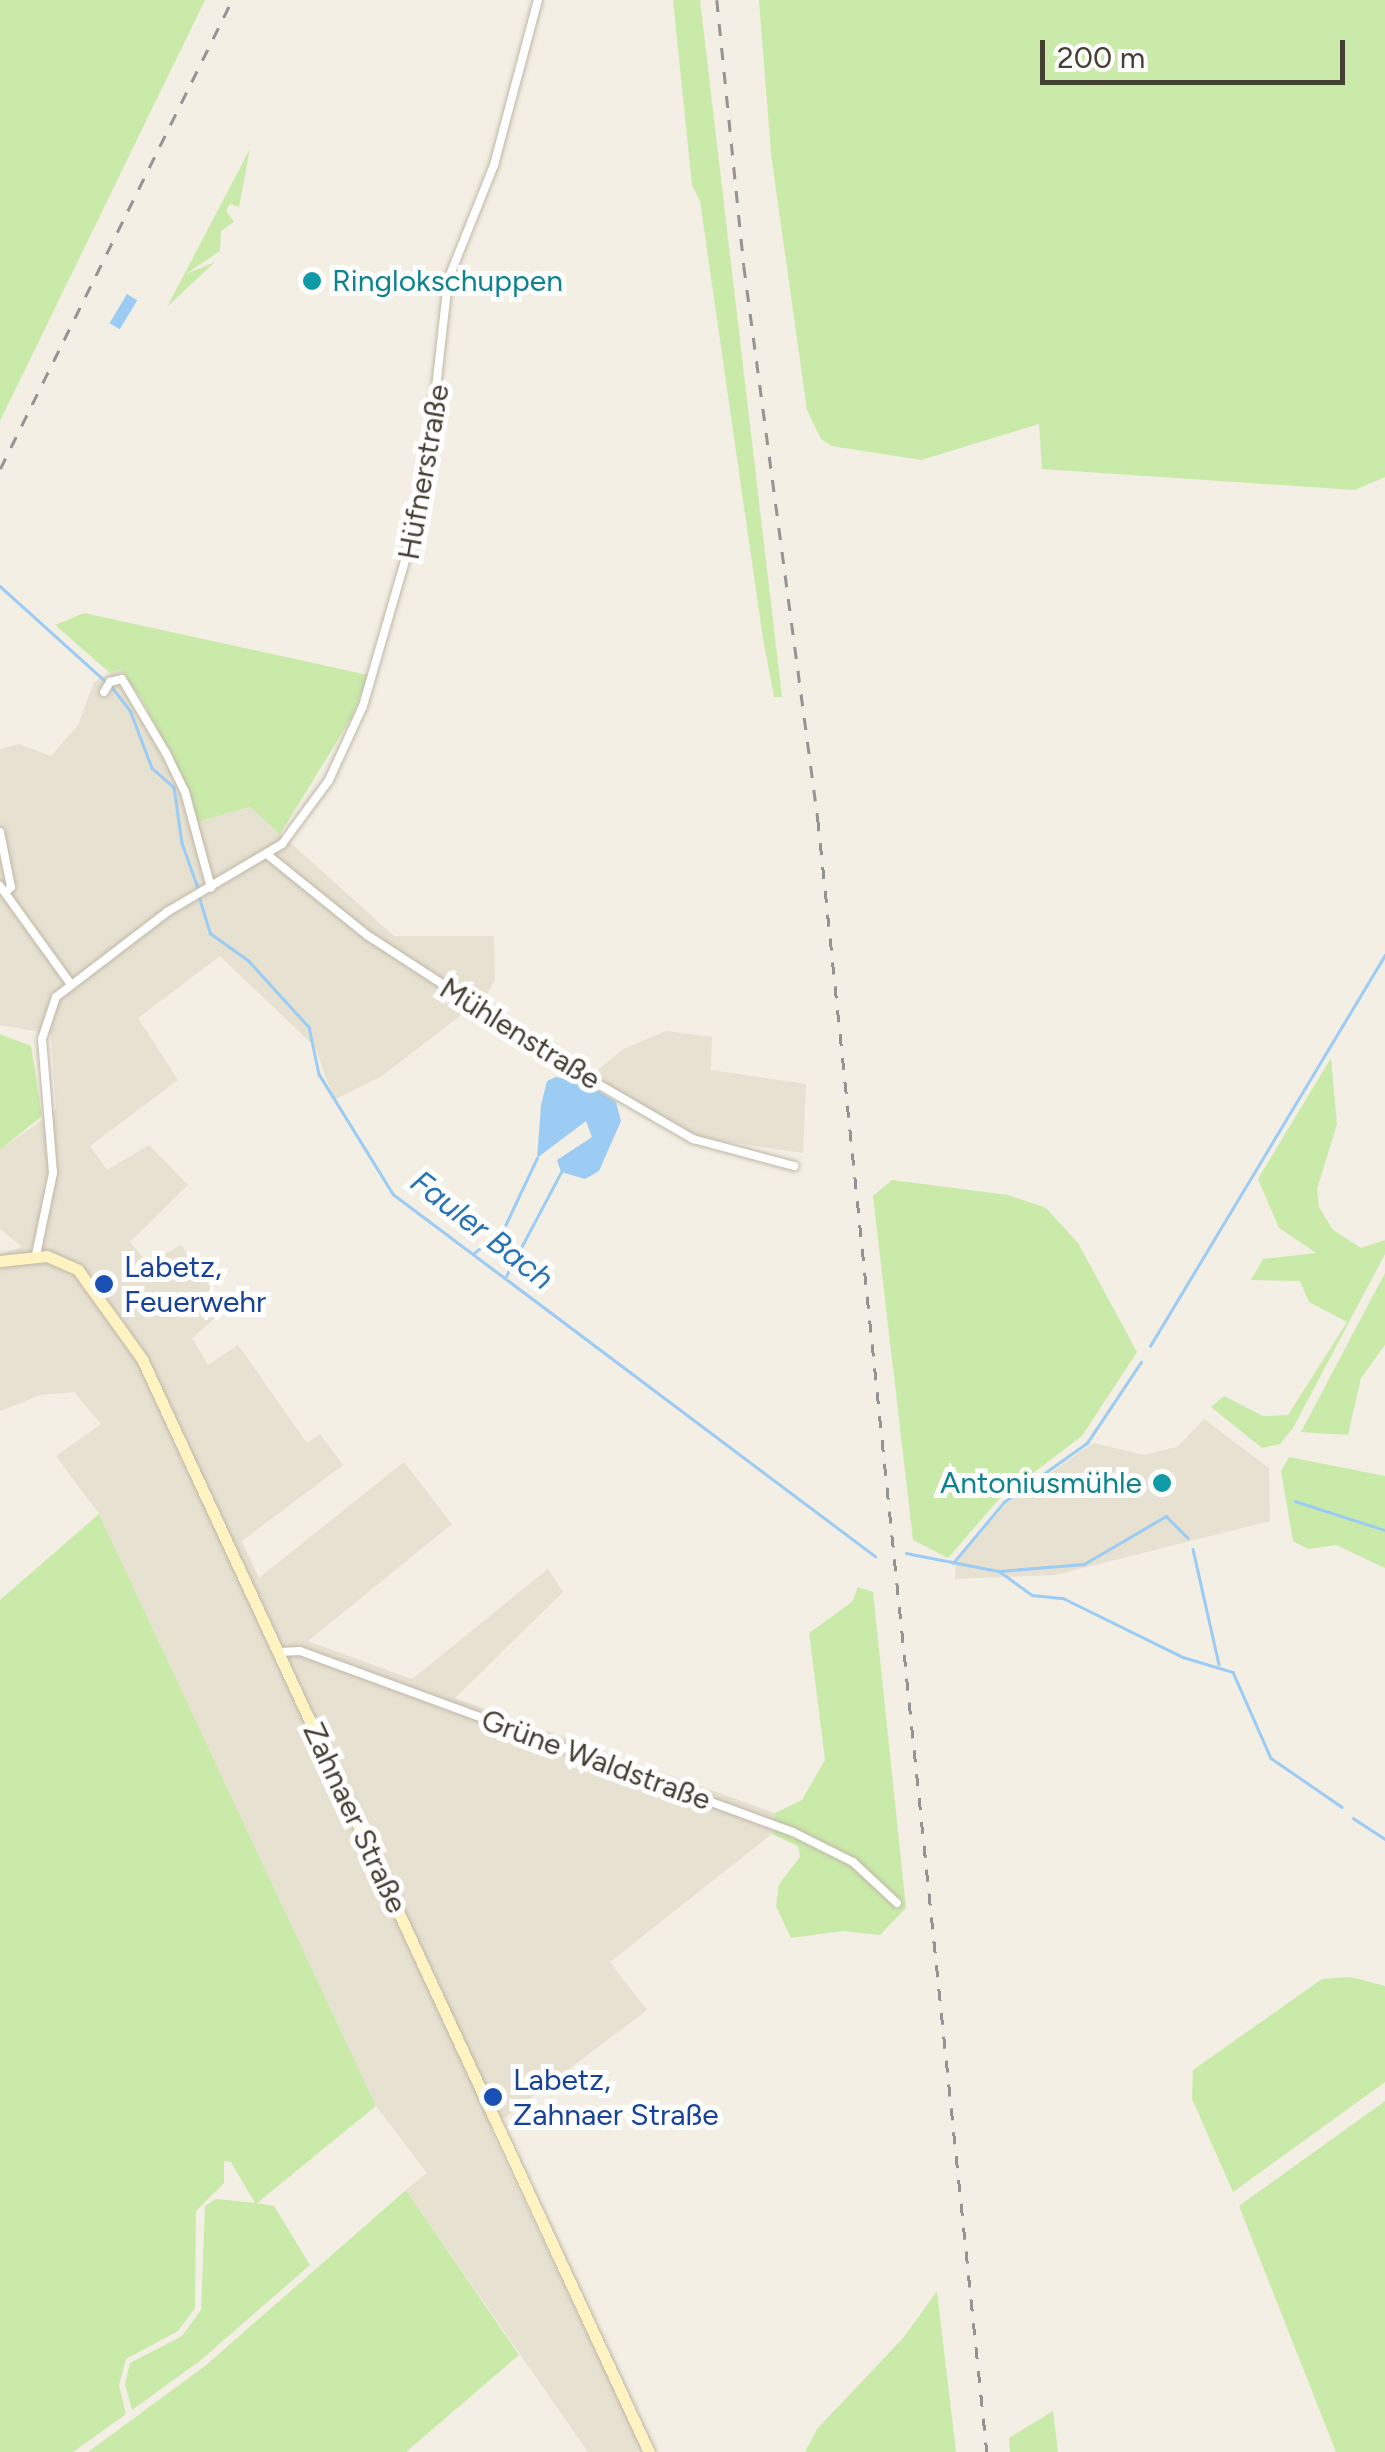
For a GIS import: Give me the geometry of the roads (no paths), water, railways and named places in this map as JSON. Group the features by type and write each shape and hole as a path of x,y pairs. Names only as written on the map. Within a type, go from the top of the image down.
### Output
{"main road":[{"path":"0,1261 36,1255"},
{"name":"Zahnaer Straße","path":"36,1255 78,1270 131,1338 650,2452"}],"street":[{"name":"Hüfnerstraße","path":"36,1255 53,1173 42,1039 51,1005 70,982 189,900 269,856 329,780 389,632 427,477 448,280 490,178 538,0"},
{"path":"104,692 110,682 122,680 166,752 185,792 208,890"},
{"path":"0,832 9,868 3,889 70,982"},
{"name":"Mühlenstraße","path":"269,856 366,935 586,1077 703,1143 794,1166"},
{"name":"Grüne Waldstraße","path":"279,1652 300,1651 793,1832 853,1862 897,1903"}],"water":[{"path":"127,294 137,300 120,329 109,323"},
{"path":"556,1077 589,1085 616,1102 621,1121 599,1171 585,1179 561,1172 557,1160 592,1137 586,1121 537,1158 541,1105 547,1081"}],"waterway":[{"name":"Fauler Bach","path":"0,586 105,681"},
{"name":"Fauler Bach","path":"111,686 130,710 152,768 174,787 182,843 198,888"},
{"name":"Fauler Bach","path":"199,896 210,933 248,960 309,1027 319,1074 393,1194 875,1556"},
{"path":"1150,1346 1385,955"},
{"path":"473,1254 504,1228 537,1158"},
{"path":"506,1276 561,1172"},
{"path":"953,1563 1004,1502 1087,1443 1141,1362"},
{"path":"1295,1501 1385,1530"},
{"path":"999,1571 1084,1564 1166,1516 1188,1538"},
{"path":"1193,1549 1219,1664"},
{"name":"Fauler Bach","path":"906,1553 999,1571 1032,1595 1063,1598 1183,1657 1233,1672 1271,1758 1342,1807"},
{"name":"Fauler Bach","path":"1353,1818 1385,1839"}],"railway":[{"path":"0,469 232,0"},
{"path":"717,0 744,266 818,819 987,2452"}],"place":[{"name":"Ringlokschuppen","path":"312,281"},
{"name":"Labetz, Feuerwehr","path":"104,1284"},
{"name":"Antoniusmühle","path":"1162,1483"},
{"name":"Labetz, Zahnaer Straße","path":"493,2097"}]}
